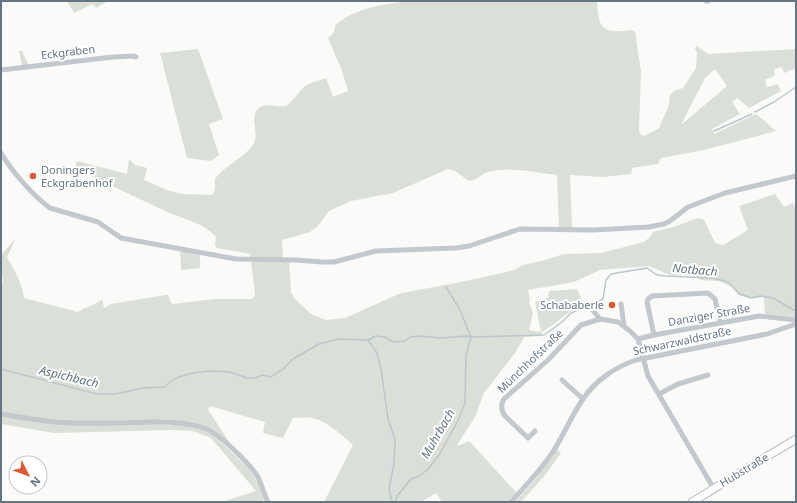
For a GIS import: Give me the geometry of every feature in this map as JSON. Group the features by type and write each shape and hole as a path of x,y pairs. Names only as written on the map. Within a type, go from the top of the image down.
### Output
{"main road":[{"name":"Hubstraße","path":"692,502 796,439"}],"street":[{"name":"Eckgraben","path":"1,70 112,57 136,57"},
{"path":"1,153 15,173 43,203 50,208 98,222 122,238 236,259 322,262 334,262 376,252 469,246 520,229 594,230 649,227 664,224 697,203 725,193 796,176"},
{"path":"654,335 648,302 648,299 652,296 708,293 715,299 720,322"},
{"path":"621,304 621,315 624,326"},
{"path":"590,307 600,319"},
{"name":"Danziger Straße","path":"638,339 720,322 758,316 796,320"},
{"path":"783,328 786,325 784,318"},
{"name":"Münchhofstraße","path":"535,431 528,438 502,412 502,402 548,360 581,325 600,319 618,322 638,339"},
{"name":"Schwarzwaldstraße","path":"511,502 540,471 583,399 610,372 628,363 642,359 767,334 796,324"},
{"path":"638,339 642,359 648,376 714,488"},
{"path":"659,394 678,384 708,375"},
{"path":"562,380 583,399"},
{"path":"1,414 49,422 73,424 170,422 189,424 205,428 225,442 249,465 257,476 268,502"}],"shaded area":[{"path":"67,1 108,1 96,8 92,4 74,13"},
{"path":"418,1 597,1 599,18 604,28 614,31 631,30 635,32 641,71 639,131 641,135 644,136 659,128 669,105 670,95 674,91 683,88 696,68 697,53 695,48 697,46 708,54 796,49 796,68 784,73 782,67 774,69 775,76 765,80 767,87 778,84 781,91 749,108 737,98 732,102 740,114 712,129 714,134 756,114 776,131 704,150 661,158 658,164 632,168 631,174 603,177 570,175 572,229 559,229 557,175 522,170 496,170 483,174 469,181 455,171 448,169 393,193 351,201 329,211 317,227 310,232 282,240 283,258 250,259 250,254 217,248 215,245 216,237 206,228 170,213 75,167 77,161 127,174 129,159 135,165 147,168 144,180 167,190 181,194 212,195 215,190 215,179 219,174 246,153 254,143 256,135 254,118 260,107 267,105 286,106 305,86 326,78 333,97 348,91 341,68 328,38 335,30 335,26 341,20 357,12 376,6","holes":["715,69 727,86 681,125 705,78"]},
{"path":"198,49 223,119 209,124 219,155 211,161 187,158 160,53"},
{"path":"19,51 22,51 29,66 22,65"},
{"path":"775,194 784,207 793,203 796,210 796,317 765,314 764,297 750,298 738,295 732,287 719,281 699,280 697,275 670,275 649,266 600,270 574,282 528,290 530,299 529,302 533,313 529,330 541,332 535,302 548,298 549,291 577,289 583,304 572,310 542,332 542,336 524,337 515,353 484,393 475,417 457,445 469,441 517,493 508,502 442,502 436,493 421,502 324,502 353,445 329,425 312,418 293,418 283,438 263,433 265,422 210,406 208,410 234,449 211,429 130,420 79,422 50,421 1,412 1,288 3,280 1,273 1,255 16,238 7,257 20,281 24,298 78,312 102,299 104,308 111,304 165,295 168,295 171,303 173,304 215,299 252,299 255,295 251,261 289,260 291,292 295,299 311,314 326,320 345,318 401,293 498,274 514,270 523,265 564,254 601,253 644,242 653,232 698,218 704,220 715,243 723,245 748,230 739,206"},
{"path":"180,250 200,255 200,268 181,270"},
{"path":"1,415 38,422 181,425 205,430 212,434 247,467 260,485 264,499 261,502 222,502 256,491 211,438 193,431 174,430 54,433 1,424"},
{"path":"557,449 561,453 545,475 521,502 515,502 534,481"}],"waterway":[{"path":"755,112 774,102 796,87"},
{"path":"714,131 752,114"},
{"name":"Aspichbach","path":"1,369 97,394 116,394 142,388 164,387 176,378 192,373 209,371 230,372 247,378 256,378 262,375 271,377 283,369 293,359 319,344 339,339 368,340 376,336 385,337 393,342 405,341 410,337 419,336 441,338 466,336 544,335 562,322 571,313 603,299 606,280 611,274 647,268 657,275 713,278 728,282 740,294 751,298 760,296 773,298 796,311"},
{"path":"446,287 459,308 471,337"},
{"name":"Muhrbach","path":"395,502 398,495 411,479 419,476 428,469 439,455 458,421 465,403 466,356 471,337"},
{"name":"Muhrbach","path":"368,340 377,353 381,369 388,419 395,439 394,464 389,489 392,502"}],"place":[{"name":"Doningers Eckgrabenhof","path":"33,176"},
{"name":"Schababerle","path":"612,305"}],"water label":[{"name":"Notbach","path":"695,270"}]}
